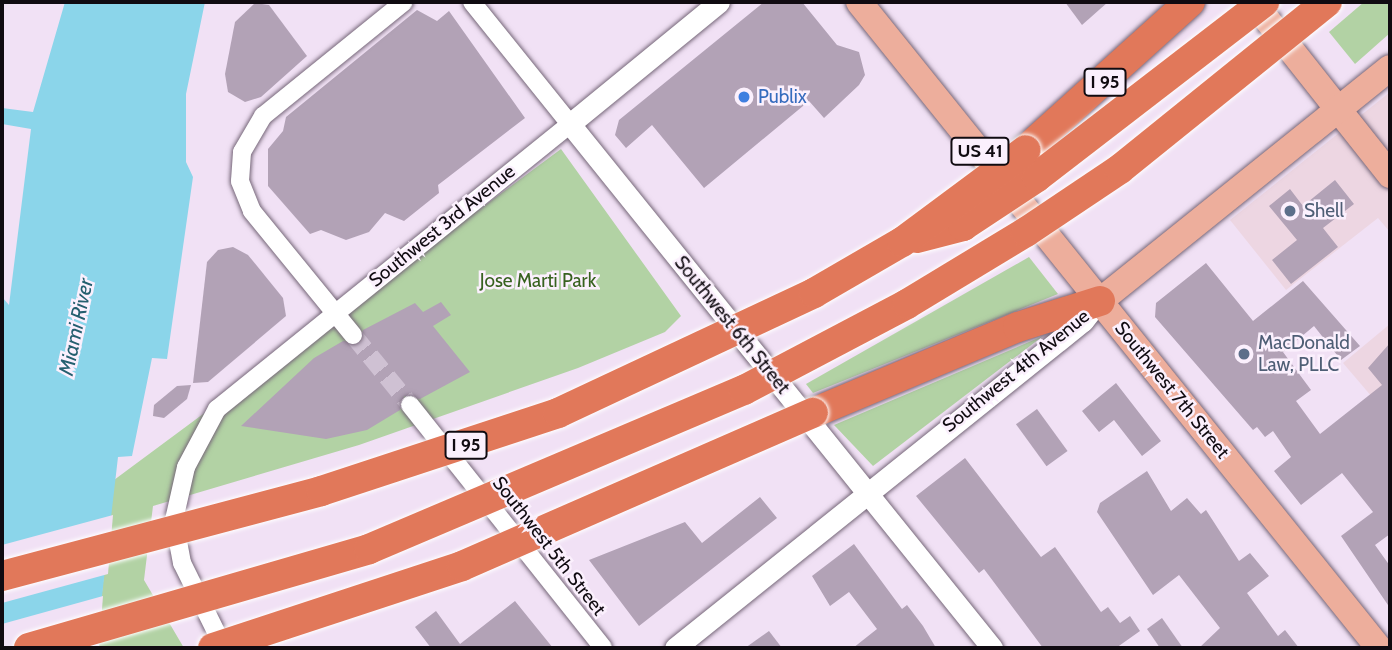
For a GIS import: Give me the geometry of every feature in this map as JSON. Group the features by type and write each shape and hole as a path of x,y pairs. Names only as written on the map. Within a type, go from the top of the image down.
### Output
{"highway":[{"name":"I 95","path":"2,576 321,491 558,413 766,318 902,242 1082,103 1190,2"},
{"path":"902,242 963,226 1002,201 1265,2"},
{"path":"29,648 369,550 744,390 1026,233 1120,169 1327,2"},
{"path":"213,648 462,566 879,385 1100,301"}],"main road":[{"name":"Southwest 7th Street","path":"859,2 1379,648"},
{"path":"1253,2 1390,175"},
{"name":"Southwest 4th Avenue","path":"1100,301 1390,68"}],"street":[{"path":"352,335 252,211 240,181 242,152 263,116 404,2"},
{"name":"Southwest 6th Street","path":"471,2 992,648"},
{"name":"Southwest 3rd Avenue","path":"224,648 193,589 176,538 186,467 217,409 719,2"},
{"name":"Southwest 4th Avenue","path":"675,648 865,492 1083,321 1100,301"},
{"name":"Southwest 5th Street","path":"410,405 603,648"}],"shaded area":[{"path":"1390,92 1390,232 1378,218 1286,290 1230,220"},
{"path":"1390,324 1390,418 1343,363"}],"green space":[{"path":"1364,2 1390,2 1390,33 1355,64 1329,32"},
{"name":"Jose Marti Park","path":"561,149 681,316 665,332 578,368 359,445 153,506 144,580 184,648 96,648 114,480"},
{"path":"1029,257 1058,294 813,393 806,384"},
{"path":"1043,336 873,466 834,425"}],"water":[{"name":"Miami River","path":"65,2 205,2 186,94 186,162 193,177 167,359 152,358 132,456 118,457 96,648 2,648 2,297 9,305 31,129 2,124 2,108 33,112"}],"pier":[{"path":"113,515 108,574 2,603 2,545"},
{"path":"103,596 99,648 2,648 2,624"}],"building":[{"name":"Publix","path":"764,2 802,2 837,45 859,52 865,75 859,85 824,118 809,101 704,188 652,125 626,148 615,135 619,120"},
{"path":"1065,2 1108,2 1082,25"},
{"path":"255,3 269,5 307,56 261,97 245,102 228,92 225,74 235,22"},
{"path":"417,10 437,21 449,11 525,118 438,185 439,193 404,221 385,213 369,232 346,240 321,230 310,234 268,186 268,149 283,131 286,117"},
{"path":"1335,180 1354,204 1323,228 1338,247 1291,284 1272,260 1297,240 1269,206 1290,189 1303,206"},
{"path":"233,247 248,255 283,298 286,316 208,382 193,383 207,262 218,250"},
{"path":"1206,263 1253,321 1303,281 1360,346 1341,360 1314,326 1283,352 1311,390 1296,401 1320,434 1382,385 1368,368 1390,343 1390,534 1375,545 1390,566 1390,608 1341,536 1373,512 1342,473 1301,505 1274,471 1291,457 1273,431 1265,437 1257,427 1253,430 1155,317 1156,303"},
{"path":"441,302 451,315 433,326 470,372 420,399 404,396 400,410 367,430 326,439 241,426 314,358 343,341 360,344 363,330 415,303 423,312"},
{"path":"1116,383 1161,441 1142,456 1114,420 1099,432 1082,411"},
{"path":"191,385 187,399 164,418 153,416 154,405 177,386"},
{"path":"1037,409 1068,451 1047,466 1016,424"},
{"path":"965,458 1041,557 1055,547 1101,612 1108,607 1120,623 1130,616 1140,631 1116,648 1043,648 984,569 979,573 916,496"},
{"path":"1147,471 1171,511 1187,498 1201,514 1206,510 1239,561 1250,553 1269,576 1247,593 1278,636 1285,630 1299,648 1199,648 1220,628 1179,575 1153,595 1097,512 1100,503"},
{"path":"760,497 777,518 639,626 589,560 685,522 702,543"},
{"path":"854,544 902,609 907,605 936,648 853,648 877,629 849,592 830,606 812,576"},
{"path":"515,601 553,648 431,648 415,627 436,611 460,644"},
{"path":"1162,618 1183,648 1160,648 1147,629"},
{"path":"769,631 782,648 745,648"}],"tunnel":[{"path":"353,335 410,405"}],"place":[{"name":"Publix","path":"744,97"},
{"name":"Shell","path":"1290,211"},
{"name":"MacDonald Law, PLLC","path":"1244,354"}]}
